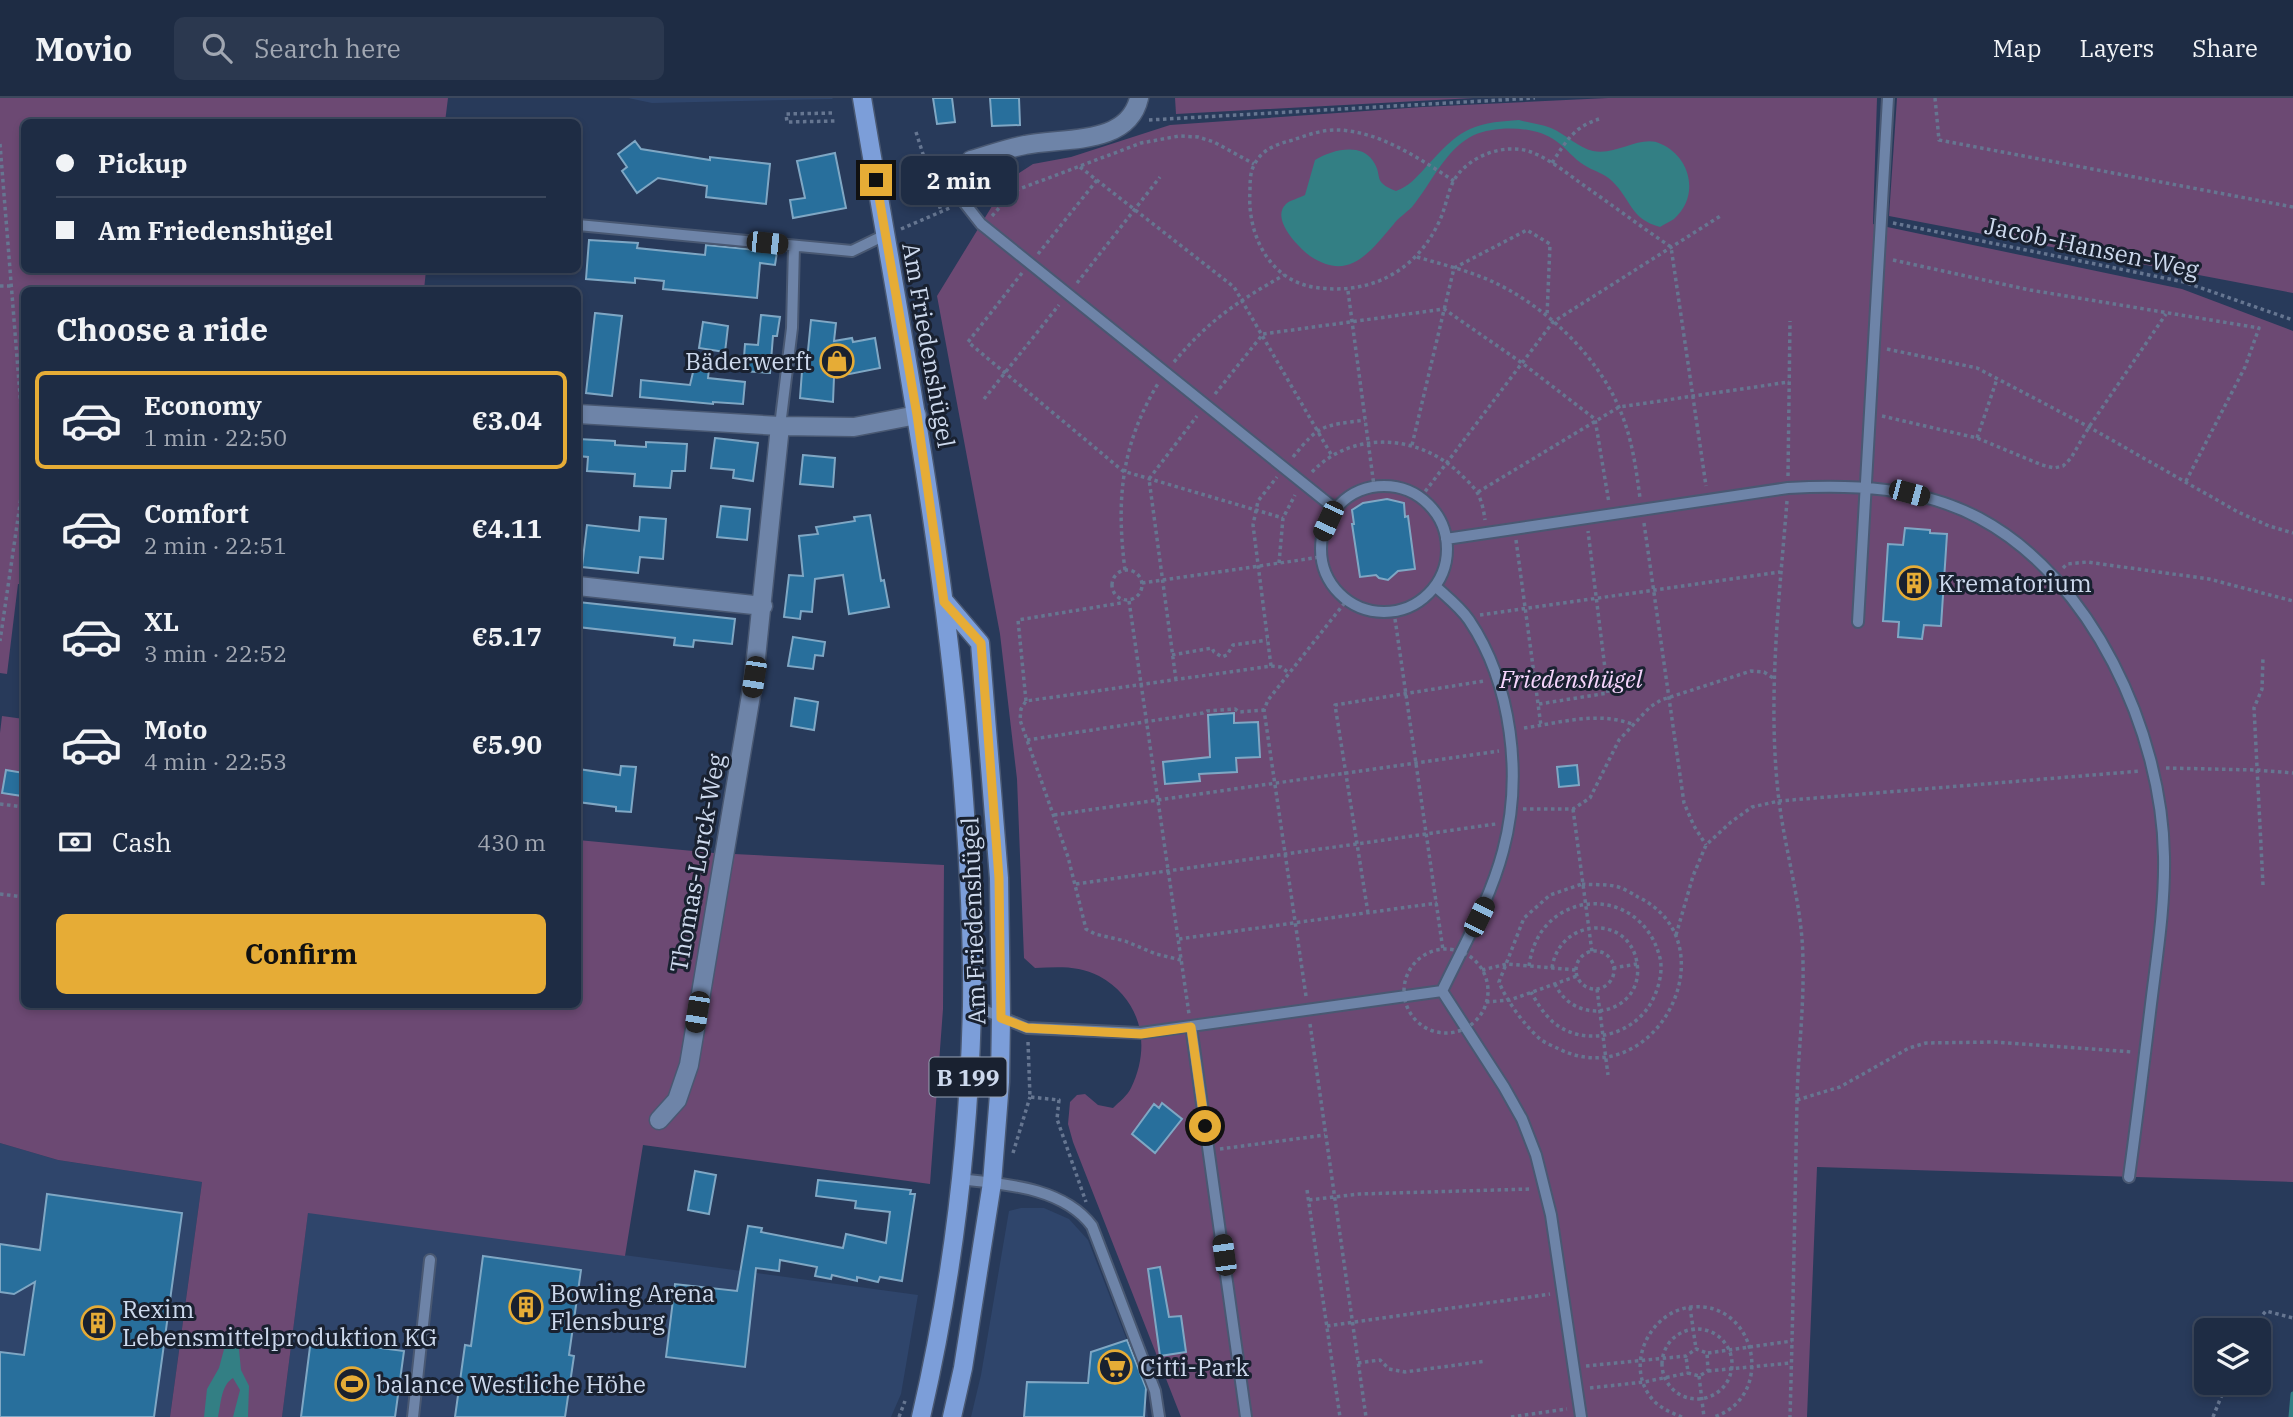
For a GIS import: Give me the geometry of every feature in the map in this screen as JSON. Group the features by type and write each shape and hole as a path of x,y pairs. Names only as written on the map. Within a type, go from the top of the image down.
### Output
{"main road":[{"name":"Am Friedenshügel","path":"862,98 917,415 944,602 960,734 968,853 972,1005 966,1111 938,1344 921,1417"},
{"name":"Am Friedenshügel","path":"944,602 981,643 999,878 1001,1018 1000,1082 992,1183 965,1355 952,1417"}],"street":[{"path":"971,160 1025,144 1090,139 1117,128 1135,106"},
{"path":"581,414 780,426 854,427 917,415"},
{"name":"Thomas-Lorck-Weg","path":"659,1120 677,1100 689,1065 754,677 780,426"},
{"path":"581,586 763,606"}],"lane":[{"path":"1858,622 1888,98"},
{"path":"971,160 963,201 984,226 1335,508"},
{"path":"581,225 852,251 885,236"},
{"path":"780,426 792,328 794,246"},
{"path":"1446,539 1788,488 1830,485 1909,493 1939,501 1979,518 2020,544 2055,577 2073,600 2116,667 2145,738 2154,770 2164,855 2163,908 2129,1177"},
{"path":"1374,486 1399,487 1421,498 1438,516 1446,539 1446,564 1435,586 1417,603 1394,612 1369,611 1347,600 1330,582 1321,557 1322,534 1335,508 1351,495 1374,486"},
{"path":"1435,586 1468,620 1483,646 1497,679 1510,730 1511,749 1509,822 1503,850 1487,899 1441,991"},
{"path":"972,1005 1027,1028 1141,1034 1441,991"},
{"path":"1441,991 1504,1087 1522,1119 1536,1155 1546,1188 1580,1412"},
{"path":"1191,1027 1246,1417"},
{"path":"959,1179 992,1183 1055,1198 1070,1204 1083,1214 1092,1226 1155,1391 1159,1417"},
{"path":"413,1417 430,1260"}],"path":[{"path":"1135,106 1146,120 1173,120 1448,100 1535,98"},
{"path":"1936,98 1939,140 2293,207"},
{"path":"832,113 786,114 787,122 836,121"},
{"path":"1552,163 1575,131 1584,124 1599,119"},
{"path":"1454,181 1384,141 1338,130 1315,133 1278,144 1263,152 1254,164 1249,198 1255,237 1264,254 1284,275 1307,286 1348,290 1376,283 1396,273 1417,257 1438,223 1454,181 1472,161 1504,150 1529,151 1552,163 1670,246 1708,500"},
{"path":"916,132 941,211"},
{"path":"984,226 1014,191 1141,142 1179,136 1198,137 1214,142 1254,164"},
{"path":"0,144 21,408"},
{"path":"1080,167 1234,287 1332,456"},
{"path":"1097,180 968,342 1123,471 1283,518"},
{"path":"885,236 963,201"},
{"path":"1421,498 1553,322 1721,215"},
{"name":"Jacob-Hansen-Weg","path":"1881,220 2184,282 2293,320"},
{"path":"1412,445 1454,268 1527,230 1550,244 1547,316"},
{"path":"1879,257 2030,290 2259,328 2245,367 2185,483"},
{"path":"1125,570 1120,524 1123,471 1129,445 1143,408 1166,372 1209,324 1243,299 1284,275"},
{"path":"0,286 11,286"},
{"path":"1348,290 1374,486"},
{"path":"1176,680 1149,479 1263,334 1444,309 1522,363 1595,419 1610,514"},
{"path":"1870,413 1977,438 2042,465 2054,468 2063,466 2071,458 2166,314"},
{"path":"1790,321 1788,488 1773,678 1779,801 1798,898 1804,961 1797,1100 1790,1417"},
{"path":"1874,347 1976,368 2089,427 2238,512 2293,533"},
{"path":"1977,438 1997,379"},
{"path":"1478,492 1595,419 1619,407 1789,382"},
{"path":"1271,666 1253,525 1258,501 1317,430 1365,420"},
{"path":"1279,564 1283,518 1302,482 1332,456 1350,447 1368,443 1412,445 1447,462 1478,492 1488,533"},
{"path":"0,641 21,498"},
{"path":"1539,704 1608,693 1586,518"},
{"path":"1515,529 1541,726"},
{"path":"1142,583 1321,557"},
{"path":"2055,577 2067,564 2087,562 2209,579 2293,601"},
{"path":"1125,570 1136,573 1142,583 1139,595 1129,601 1114,593 1112,582 1115,576 1125,570"},
{"path":"1468,620 1483,614 1781,572"},
{"path":"1123,600 1121,603 1018,620 1027,701 1021,709 1020,720 1055,815 1076,884 1086,929 1181,960"},
{"path":"1129,601 1191,1027"},
{"path":"1394,612 1443,950"},
{"path":"1172,654 1212,648 1222,657 1233,645 1267,640"},
{"path":"2263,657 2262,689 2254,708 2263,885"},
{"path":"1027,701 1271,666 1281,667 1289,673"},
{"path":"1510,808 1573,809 1590,798 1619,740 1650,706 1669,696 1751,671 1764,672 1773,678"},
{"path":"1368,913 1335,705 1497,679"},
{"path":"1027,740 1147,723 1207,710 1264,710"},
{"path":"1510,730 1598,717 1619,719 1632,724"},
{"path":"1055,815 1511,749"},
{"path":"1676,935 1662,915 1646,901 1616,886 1582,884 1550,895 1524,918 1499,982 1519,1015 1541,1040 1572,1055 1606,1057 1638,1046 1664,1023 1675,1001 1682,980 1676,935 1693,876 1706,845 1752,807 1779,801 2176,767 2293,774"},
{"path":"0,804 21,807"},
{"path":"1573,809 1592,952"},
{"path":"1076,884 1509,822"},
{"path":"0,894 21,897"},
{"path":"1178,940 1437,903"},
{"path":"1529,966 1531,953 1541,930 1560,912 1585,904 1611,905 1634,916 1652,936 1660,960 1659,986 1647,1010 1628,1027 1604,1036 1578,1034 1554,1023 1537,1004 1531,992"},
{"path":"1552,968 1560,944 1573,933 1589,928 1605,929 1620,936 1631,948 1637,964 1636,980 1629,995 1616,1006 1601,1012 1584,1011 1569,1004 1558,992 1555,984"},
{"path":"1592,952 1606,955 1613,968 1610,982 1597,989 1583,986 1576,973 1580,959 1592,952"},
{"path":"1482,970 1507,964 1576,973"},
{"path":"1613,968 1637,964"},
{"path":"1486,1002 1510,1000 1555,984 1576,973"},
{"path":"1597,989 1608,1075"},
{"path":"1027,1028 1030,1097 1059,1100 1057,1119 1087,1200 1083,1214"},
{"path":"1797,1100 1840,1087 1909,1048 1926,1043 1994,1042 2145,1053"},
{"path":"1209,1151 1325,1135"},
{"path":"1309,1200 1359,1194 1546,1188"},
{"path":"1307,1189 1340,1417"},
{"path":"1327,1326 1562,1292"},
{"path":"1690,1307 1696,1349"},
{"path":"1682,1417 1653,1400 1644,1382 1640,1361 1645,1339 1656,1325 1673,1312 1690,1307 1710,1308 1729,1317 1742,1329 1750,1346 1753,1366 1749,1384 1741,1399 1727,1413 1714,1417"},
{"path":"2260,1318 2266,1311 2293,1318"},
{"path":"1693,1329 1707,1330 1718,1337 1729,1349 1732,1370 1715,1394 1702,1398 1685,1397 1674,1390 1665,1378 1662,1358 1668,1343 1682,1331 1693,1329"},
{"path":"1696,1349 1707,1353 1792,1341"},
{"path":"1573,1367 1686,1356 1696,1349"},
{"path":"1707,1353 1708,1371"},
{"path":"1686,1356 1688,1373"},
{"path":"1358,1363 1380,1360 1388,1369 1405,1372 1486,1361"},
{"path":"1577,1390 1644,1382 1688,1373 1699,1376 1708,1371 1791,1363"},
{"path":"1699,1376 1704,1417"},
{"path":"2213,1417 2222,1395"},
{"path":"1511,1417 1580,1412"}],"shaded area":[{"path":"628,98 832,98 833,99 652,103"},
{"path":"1519,120 1551,128 1593,151 1611,151 1645,142 1661,144 1671,150 1685,167 1689,189 1682,210 1674,219 1660,227 1650,223 1637,214 1612,181 1580,163 1556,141 1538,132 1505,129 1474,135 1455,148 1412,207 1357,261 1336,266 1324,263 1299,247 1284,225 1282,210 1286,204 1305,195 1315,160 1322,156 1337,151 1361,151 1373,161 1383,184 1396,191 1412,181 1447,145 1466,131 1502,121"},
{"name":"Rexim Lebensmittelproduktion KG","path":"0,1143 58,1160 202,1182 170,1417 0,1417"},
{"path":"1044,1208 1069,1219 1088,1240 1142,1379 1148,1417 971,1417 981,1375 1009,1211"},
{"path":"308,1212 918,1295 901,1394 891,1417 282,1417"},
{"path":"235,1336 238,1339 241,1370 249,1386 248,1417 233,1417 240,1390 233,1378 224,1390 218,1417 204,1417 207,1389 219,1368 227,1338"}],"green space":[{"path":"0,98 448,98 445,119 21,119 21,273 426,273 424,287 21,287 21,584 18,584 7,674 0,673"},
{"path":"1175,98 1474,98 1176,114"},
{"name":"Friedenshügel","path":"1608,98 1877,98 1873,224 2182,289 2293,331 2293,1182 1817,1167 1807,1417 1181,1417 1068,1124 1070,1102 1077,1095 1085,1094 1098,1105 1113,1108 1128,1093 1141,1056 1139,1024 1125,997 1099,976 1075,968 1035,968 1024,958 1017,779 1000,634 937,296 1008,180 1033,164 1071,157 1170,125 1422,107"},
{"path":"1897,98 2293,98 2293,293 1889,216"},
{"path":"2,716 21,719 21,1008 581,1008 581,840 714,853 944,865 943,1009 930,1184 643,1145 625,1256 308,1213 282,1417 170,1417 202,1182 58,1160 0,1143"}],"building":[{"path":"933,98 952,98 955,122 937,124"},
{"path":"990,98 1019,98 1020,125 992,126"},
{"path":"635,141 641,149 710,160 710,157 770,164 766,204 706,197 707,186 658,178 637,193 622,171 627,167 618,154"},
{"path":"835,153 846,208 793,218 790,200 805,198 797,161"},
{"path":"589,240 638,243 637,248 705,255 706,245 777,252 775,265 760,263 757,298 663,289 664,281 635,278 635,283 586,279"},
{"path":"595,313 622,316 612,396 586,393"},
{"path":"761,315 780,317 777,336 773,336 770,373 743,371 745,344 758,345"},
{"path":"811,320 836,323 834,341 852,338 853,342 875,338 880,368 834,377 833,402 800,398 802,371 806,371"},
{"path":"703,322 728,326 725,352 699,348"},
{"path":"694,368 709,369 708,378 745,382 743,404 640,397 641,380 690,385"},
{"path":"715,438 758,443 753,481 733,478 734,470 711,468"},
{"path":"581,439 615,441 615,445 646,447 646,442 687,444 685,471 672,471 670,488 634,486 635,474 587,471 588,457 581,456"},
{"path":"803,455 835,458 833,487 800,484"},
{"path":"1387,499 1404,503 1415,569 1398,571 1388,580 1376,575 1360,577 1352,510 1363,503"},
{"path":"721,506 750,509 747,540 717,537"},
{"path":"870,515 881,581 884,580 889,607 849,614 843,575 815,579 812,612 801,611 800,619 784,617 789,575 803,576 799,536 818,534 816,527 855,521 854,517"},
{"path":"640,517 666,519 663,559 640,557 638,573 582,567 587,525 639,531"},
{"name":"Krematorium","path":"1905,528 1947,534 1941,626 1924,625 1922,639 1898,637 1899,622 1883,621 1888,544 1903,545"},
{"path":"581,602 735,619 732,644 694,640 693,647 674,645 675,638 581,627"},
{"path":"793,637 825,642 823,656 815,655 813,669 788,666"},
{"path":"795,698 818,702 814,730 791,726"},
{"path":"1234,713 1234,723 1258,722 1260,757 1236,758 1237,772 1199,774 1200,781 1165,784 1163,762 1210,757 1208,715"},
{"path":"1577,765 1579,785 1559,787 1557,767"},
{"path":"621,766 636,767 631,812 581,802 581,769 620,775"},
{"path":"6,770 21,772 21,796 2,793"},
{"path":"1162,1103 1182,1119 1155,1153 1132,1134 1154,1104 1159,1108"},
{"path":"695,1171 716,1175 709,1214 688,1210"},
{"path":"818,1180 911,1190 910,1194 915,1194 902,1281 880,1277 878,1282 857,1277 857,1281 832,1275 831,1279 815,1276 817,1267 780,1260 779,1271 756,1268 745,1367 666,1357 675,1284 737,1291 748,1226 762,1228 761,1232 843,1248 846,1234 886,1243 890,1212 855,1208 856,1201 816,1196"},
{"name":"Rexim Lebensmittelproduktion KG","path":"47,1194 182,1213 154,1417 0,1417 0,1352 24,1355 35,1282 14,1294 0,1292 0,1244 40,1250"},
{"name":"Bowling Arena Flensburg","path":"483,1256 581,1270 569,1355 574,1356 565,1417 455,1417 465,1345 471,1346"},
{"path":"1160,1267 1169,1317 1181,1316 1186,1352 1160,1356 1148,1269"},
{"name":"balance Westliche Höhe","path":"311,1339 404,1351 395,1417 301,1417"},
{"name":"Citti-Park","path":"1127,1340 1146,1388 1144,1417 1024,1417 1027,1382 1088,1383 1091,1352"}],"waterway":[{"path":"2291,1417 2293,1394"}],"place":[{"name":"Bäderwerft","path":"837,361"},
{"name":"Krematorium","path":"1914,583"},
{"name":"Bowling Arena Flensburg","path":"526,1307"},
{"name":"Rexim Lebensmittelproduktion KG","path":"98,1323"},
{"name":"Citti-Park","path":"1115,1367"},
{"name":"balance Westliche Höhe","path":"352,1384"}],"route":[{"path":"876,180 917,415 944,602 981,643 999,878 1001,1018 1027,1028 1141,1034 1191,1027 1205,1126"}]}
